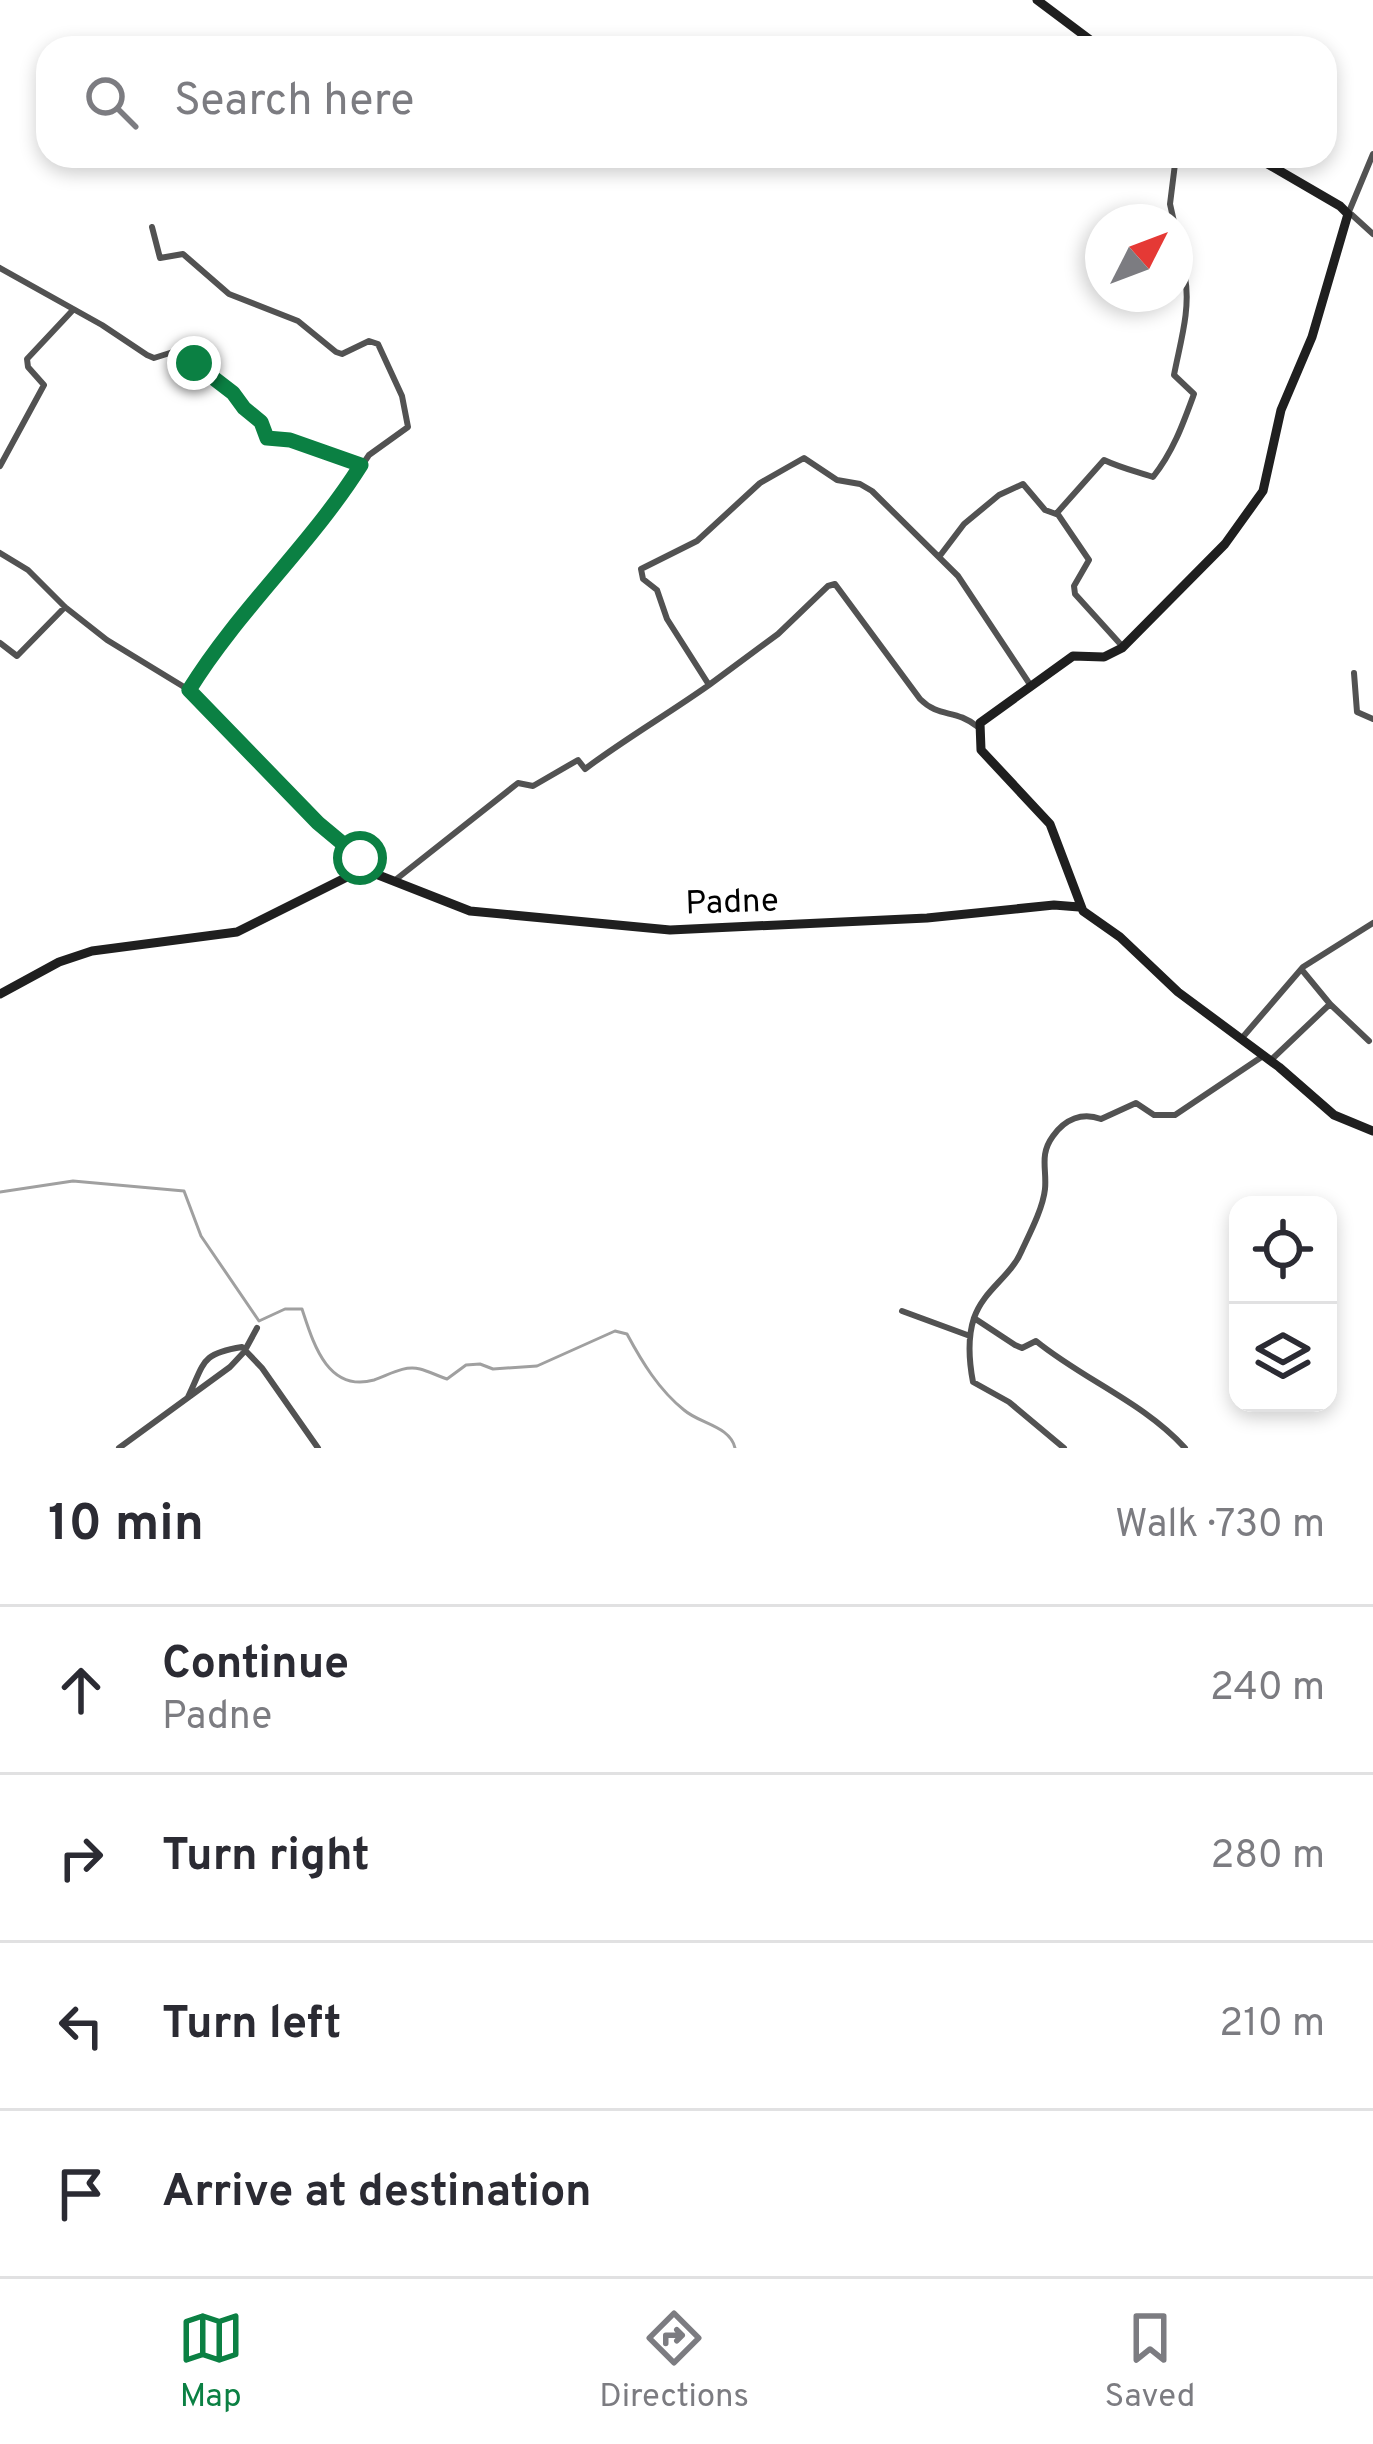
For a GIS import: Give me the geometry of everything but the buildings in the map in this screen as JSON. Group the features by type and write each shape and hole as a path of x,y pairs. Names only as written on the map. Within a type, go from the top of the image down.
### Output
{"main road":[{"path":"1037,0 1085,36"},
{"path":"1273,168 1349,214 1312,337 1281,410 1263,491 1226,544 1123,647 1104,657 1073,656 980,723 981,750 1050,824 1079,907 1334,1115 1370,1130"},
{"path":"0,994 59,962 92,951 237,932 368,869"},
{"name":"Padne","path":"368,869 470,911 670,930 1079,907"}],"street":[{"path":"1373,154 1349,214 1373,234"},
{"path":"1170,204 1174,168"},
{"path":"152,226 160,258 183,254 230,294 298,321 336,352 342,354 369,341 378,344 402,396 408,428 375,448 319,529 224,637 189,690"},
{"path":"0,268 147,355 154,358 173,352 207,371 256,416 267,438 290,440 361,465"},
{"path":"0,466 44,385 27,359 72,311"},
{"path":"1057,513 1103,460 1120,470 1136,469 1153,477 1174,447 1194,394 1174,375 1184,312"},
{"path":"709,685 641,569 697,541 760,483 803,458 837,479 872,490 939,556 958,576 1031,686"},
{"path":"939,556 964,524 999,495 1023,484 1080,541 1089,560 1074,586 1075,594 1123,647"},
{"path":"0,553 28,570 106,640 189,690 368,869"},
{"path":"394,881 518,783 533,786 578,760 585,769 628,736 650,728 778,634 835,584 920,700 932,711 964,715 980,728"},
{"path":"0,643 17,656 65,607"},
{"path":"1354,673 1357,712 1373,718"},
{"path":"1240,1041 1300,969 1373,923"},
{"path":"1300,969 1370,1041"},
{"path":"1064,1448 1010,1402 973,1382 970,1336 986,1294 1021,1254 1045,1190 1043,1156 1050,1140 1064,1124 1086,1114 1100,1119 1136,1103 1154,1115 1175,1115 1267,1058 1330,1004"},
{"path":"902,1311 970,1336"},
{"path":"974,1318 1015,1346 1036,1341 1095,1383 1136,1404 1185,1448"},
{"path":"118,1448 230,1367 257,1328"},
{"path":"188,1397 202,1360 242,1347 319,1448"}],"waterway":[{"path":"0,1192 73,1181 184,1191 201,1236 259,1321 285,1309 302,1309 324,1362 344,1379 374,1380 414,1368 447,1379 466,1365 493,1369 537,1366 615,1331 627,1334 667,1394 691,1415 727,1435 735,1448"}],"route":[{"path":"194,363 256,416 267,438 290,440 361,465 319,529 224,637 189,690 318,823 360,858"}]}
